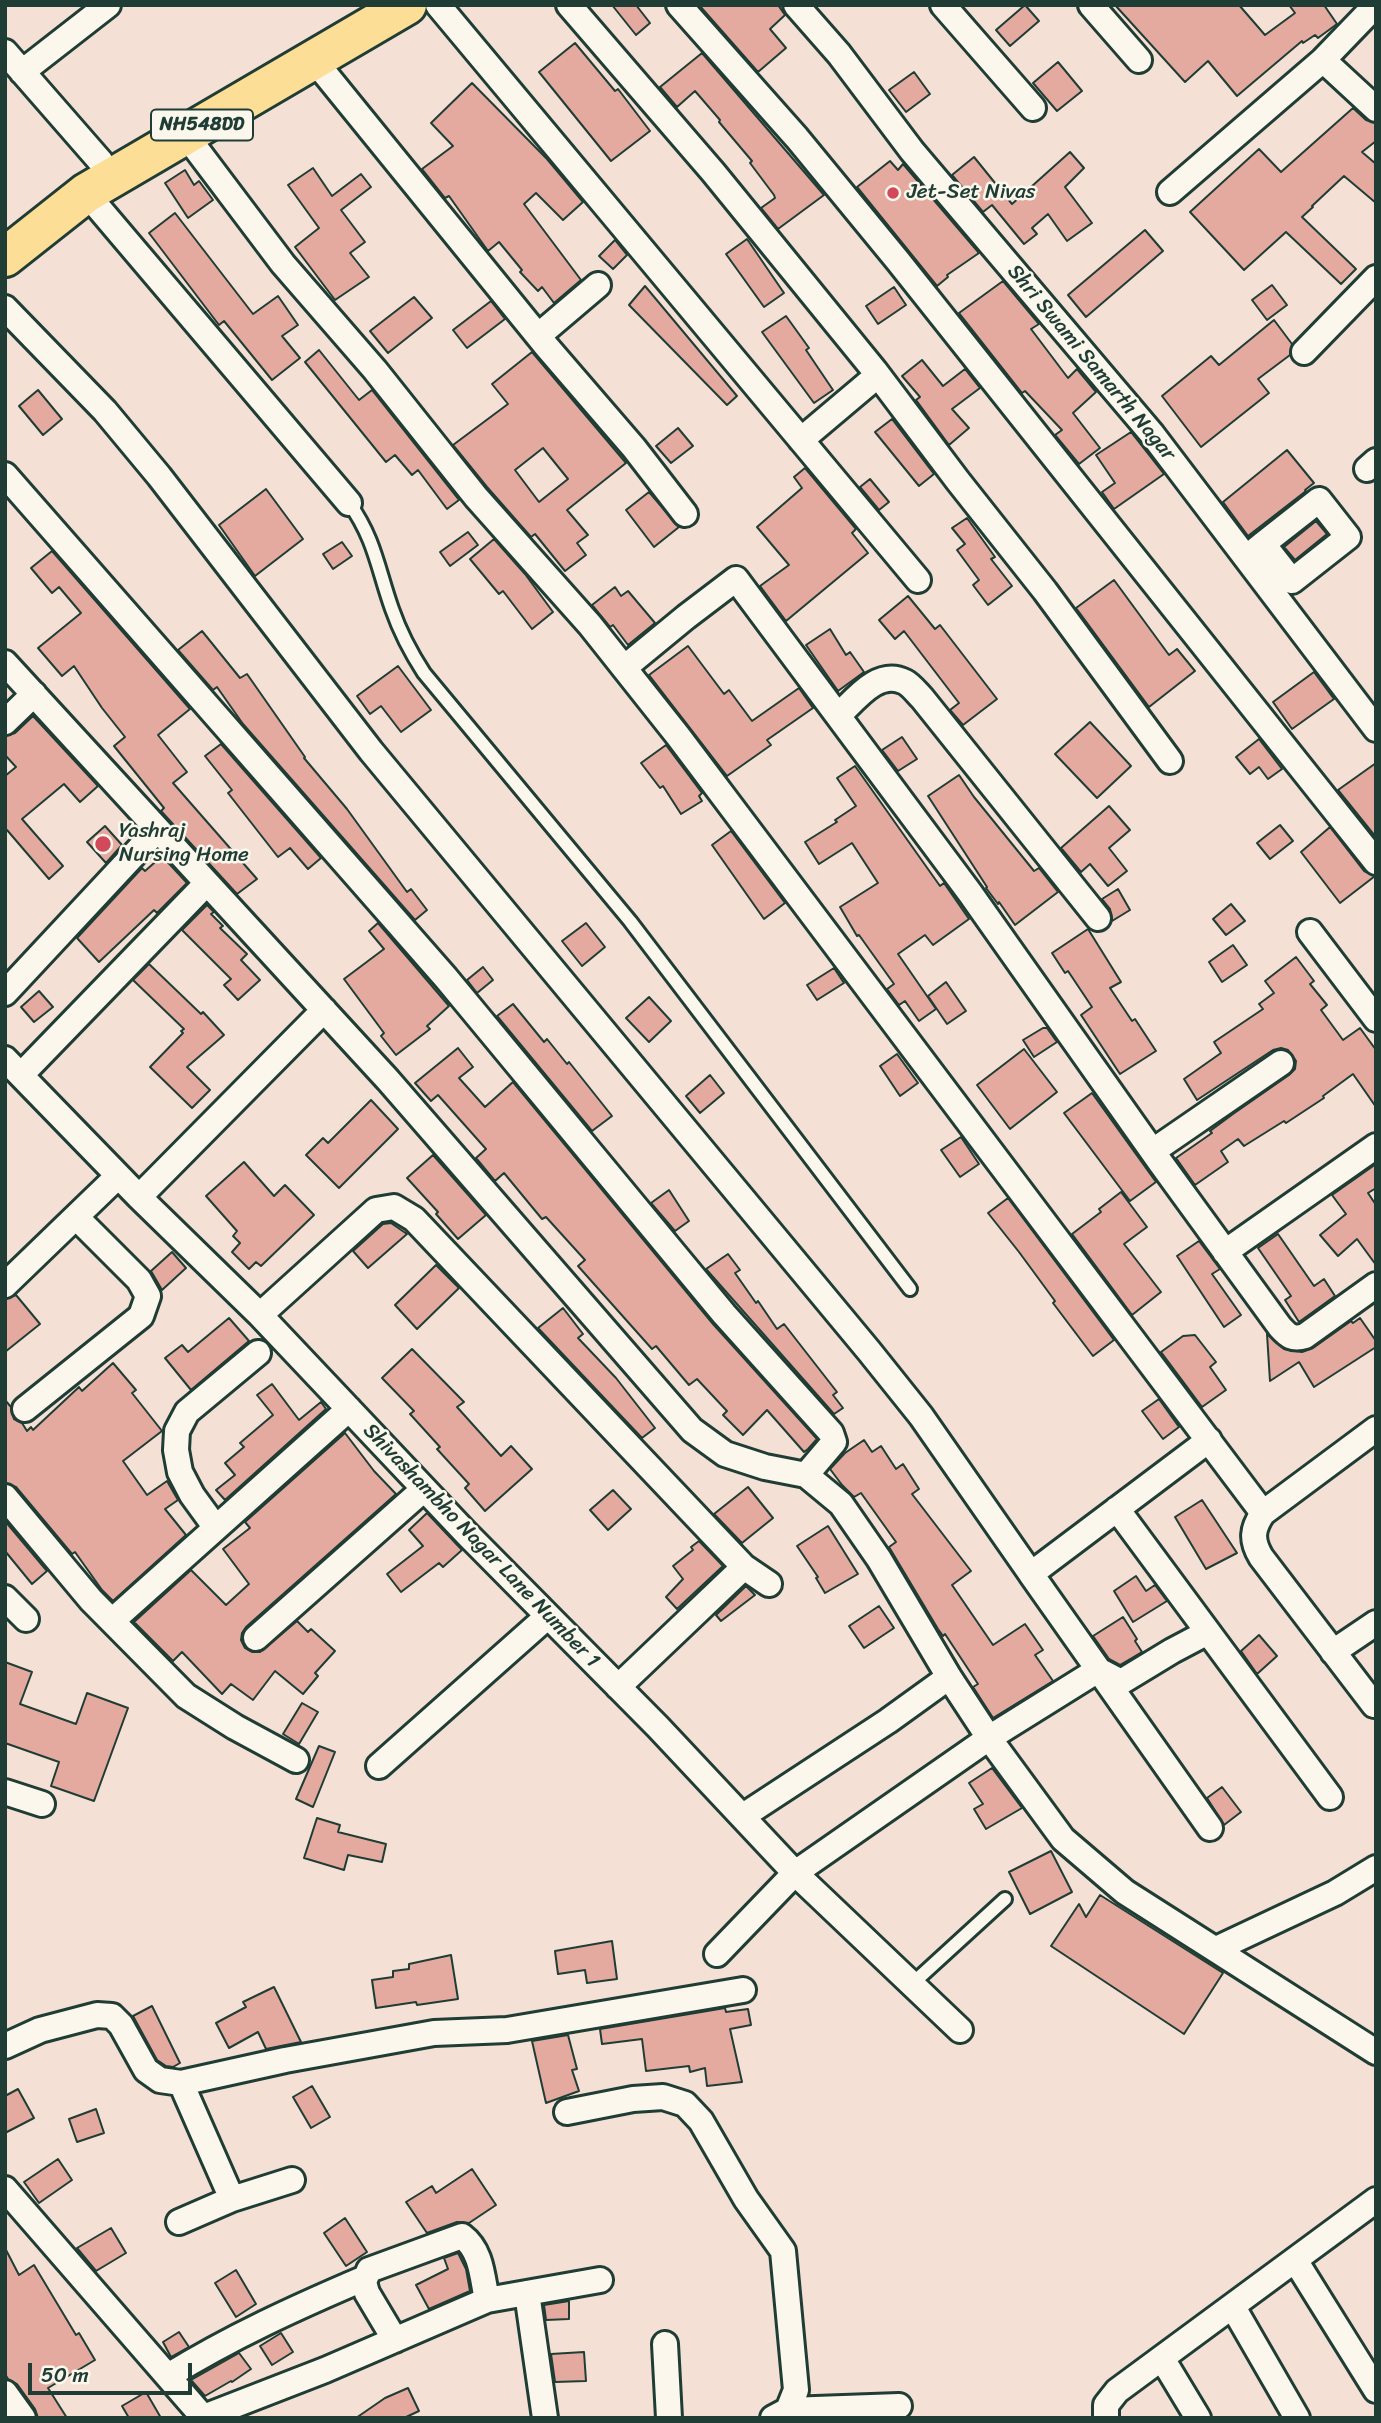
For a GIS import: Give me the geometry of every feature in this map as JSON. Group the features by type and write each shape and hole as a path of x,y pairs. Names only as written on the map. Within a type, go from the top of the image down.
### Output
{"highway":[{"name":"NH548DD","path":"5,257 94,177 122,148 373,5"},
{"name":"NH548DD","path":"5,231 42,201 185,134 407,5"}],"street":[{"path":"22,72 108,5"},
{"path":"438,5 918,580"},
{"path":"569,5 713,172 878,375 1045,591 1170,761"},
{"path":"679,5 797,138 856,210 1376,862"},
{"name":"Shri Swami Samarth Nagar","path":"796,5 839,54 920,161 1255,551 1376,729"},
{"path":"943,5 1032,108"},
{"path":"1091,5 1139,60"},
{"path":"1170,192 1324,60 1376,5"},
{"path":"5,52 22,72 94,177 349,503"},
{"path":"314,60 538,336 635,448 685,514"},
{"path":"1324,60 1376,109"},
{"path":"185,134 283,264 375,370 475,497 590,625 678,736 1263,1513"},
{"path":"1304,352 1376,278"},
{"path":"538,336 598,285"},
{"path":"5,308 105,411 159,476 371,751 921,1416 1209,1828"},
{"path":"801,440 878,375"},
{"path":"5,475 446,978 724,1314 831,1433 834,1442 806,1475"},
{"path":"624,668 736,579 970,893 1225,1252 1288,1336 1296,1339 1305,1336 1376,1285"},
{"path":"5,663 388,1080 692,1430 725,1454 765,1467 806,1475 841,1504 880,1559 949,1677 989,1738 1063,1839 1125,1892 1376,2052"},
{"path":"838,716 873,683 888,679 905,682 922,698 1098,918"},
{"path":"5,722 34,694"},
{"path":"5,993 157,830"},
{"path":"13,1067 206,884"},
{"path":"1310,932 1376,1019"},
{"path":"139,1197 324,1010"},
{"path":"1153,1151 1281,1063"},
{"name":"Shivashambho Nagar Lane Number 1","path":"13,1067 118,1176 260,1315 795,1873 960,2030"},
{"path":"1225,1252 1376,1146"},
{"path":"5,1285 118,1176"},
{"path":"260,1315 376,1210 394,1207 414,1219 744,1567 769,1584"},
{"path":"25,1409 141,1316 148,1296 139,1280 76,1217"},
{"path":"216,1528 192,1495 180,1472 176,1450 177,1431 187,1412 258,1353"},
{"path":"112,1621 349,1409"},
{"path":"1374,1705 1255,1547 1253,1536 1255,1525 1263,1513 1376,1429"},
{"path":"1031,1574 1209,1440"},
{"path":"256,1638 424,1489"},
{"path":"5,1497 91,1600 186,1696 235,1727 296,1760"},
{"path":"1117,1509 1330,1797"},
{"path":"618,1687 744,1567"},
{"path":"5,1598 26,1619"},
{"path":"379,1766 548,1616"},
{"path":"1333,1652 1376,1623"},
{"path":"1098,1670 1121,1682 1208,1632"},
{"path":"717,1954 795,1873 989,1738 1098,1670"},
{"path":"743,1816 888,1721 949,1677"},
{"path":"5,1792 42,1804"},
{"path":"1216,1949 1335,1893 1376,1868"},
{"path":"5,2046 40,2030 97,2015 111,2016 121,2025 146,2070 160,2080 181,2083 285,2060 434,2033 507,2030 743,1990"},
{"path":"181,2083 232,2199"},
{"path":"567,2112 633,2099 663,2097 685,2104 701,2122 746,2199 783,2251 796,2390 780,2414"},
{"path":"178,2222 232,2199 292,2180"},
{"path":"5,2189 204,2418 487,2300 600,2280"},
{"path":"1105,2418 1106,2405 1117,2391 1163,2360 1295,2260 1372,2211"},
{"path":"395,2340 367,2293 363,2282 369,2270 462,2236 477,2252 487,2300"},
{"path":"1295,2260 1376,2390"},
{"path":"167,2376 211,2349 365,2278"},
{"path":"527,2293 545,2418"},
{"path":"1233,2307 1297,2418"},
{"path":"665,2344 669,2418"},
{"path":"1163,2360 1198,2418"},
{"path":"5,2393 23,2418"},
{"path":"780,2414 899,2406"}],"lane":[{"path":"349,503 362,521 376,554 392,609 408,647 424,673 631,921 910,1289"},
{"path":"912,1984 1005,1899"}],"building":[{"path":"612,5 636,5 650,23 636,35"},
{"path":"699,5 778,5 785,15 770,29 786,48 758,72"},
{"path":"1025,5 1039,21 1010,46 996,30"},
{"path":"1115,5 1239,5 1265,35 1295,13 1289,5 1324,5 1337,24 1318,38 1315,35 1303,43 1302,41 1237,96 1208,61 1185,82"},
{"path":"575,43 615,91 618,89 650,131 611,161 539,72"},
{"path":"702,53 824,195 778,229 761,208 775,198 774,195 720,120 695,91 677,107 660,87"},
{"path":"1058,62 1082,91 1057,111 1033,83"},
{"path":"914,72 930,94 906,112 889,90"},
{"path":"472,83 547,159 583,202 563,220 536,193 524,204 581,280 554,303 542,287 538,291 520,272 522,270 499,242 488,251 449,196 445,198 422,169 453,146 431,123"},
{"path":"1353,108 1366,120 1376,123 1376,141 1362,152 1376,164 1376,203 1344,176 1302,217 1356,269 1341,284 1286,232 1244,270 1190,212 1259,149 1281,172"},
{"path":"1070,152 1084,168 1065,187 1092,223 1067,241 1048,214 1032,228 1037,234 1024,244 992,205 983,212 952,175 974,157 1012,204"},
{"path":"890,161 898,170 903,164 979,253 947,275 937,286 857,187"},
{"path":"313,168 332,196 361,174 371,187 341,210 365,242 350,253 369,277 335,300 295,247 319,228 288,185"},
{"path":"185,170 194,185 199,181 213,200 188,218 165,183"},
{"path":"175,213 253,314 278,296 298,325 282,336 300,358 272,380 224,321 219,325 149,233"},
{"path":"1145,230 1163,251 1086,317 1068,295"},
{"path":"747,239 784,293 764,307 726,254"},
{"path":"615,240 627,255 613,269 599,256"},
{"path":"1003,281 1039,324 1031,329 1068,378 1077,369 1096,392 1073,413 1100,448 1079,464 1055,435 1062,430 1025,391 1022,393 959,313"},
{"path":"1272,285 1287,305 1267,320 1252,300"},
{"path":"645,286 737,396 727,405 629,305"},
{"path":"894,287 906,305 878,324 866,306"},
{"path":"414,297 432,318 388,353 370,331"},
{"path":"491,301 505,319 467,348 453,330"},
{"path":"786,316 809,348 806,350 833,390 814,403 762,332"},
{"path":"1274,320 1292,344 1290,355 1258,379 1269,393 1201,447 1162,396 1211,356 1219,365"},
{"path":"319,350 359,400 372,390 459,500 447,509 418,470 412,475 395,455 386,462 305,362"},
{"path":"532,352 626,463 567,510 588,535 577,543 586,555 565,571 535,534 531,537 453,445 508,404 492,384","holes":["543,448 568,479 539,502 515,470"]},
{"path":"922,360 943,386 965,369 980,388 952,409 969,428 949,445 916,400 920,397 902,376"},
{"path":"38,390 62,419 43,435 19,406"},
{"path":"892,419 934,474 919,486 875,432"},
{"path":"678,428 693,446 671,463 656,446"},
{"path":"1131,432 1164,474 1114,509 1102,492 1115,483 1096,455"},
{"path":"1287,450 1314,483 1248,536 1223,502"},
{"path":"805,468 856,529 852,533 868,553 786,621 760,586 789,565 757,527 802,488 794,477"},
{"path":"870,479 889,502 879,510 860,487"},
{"path":"266,489 303,539 255,576 219,525"},
{"path":"649,492 679,527 654,547 626,510"},
{"path":"967,518 995,557 991,559 1012,586 988,605 973,585 979,580 957,550 965,544 952,528"},
{"path":"1316,521 1327,534 1295,560 1284,547"},
{"path":"468,532 478,545 450,566 440,552"},
{"path":"494,539 525,574 553,612 532,629 503,591 499,594 470,559"},
{"path":"342,542 352,556 333,569 323,554"},
{"path":"52,551 190,709 158,735 187,772 173,783 257,879 237,894 161,811 164,808 114,746 125,737 74,666 62,676 38,648 81,613 59,587 52,593 31,568"},
{"path":"1114,580 1169,655 1177,649 1195,671 1149,707 1076,608"},
{"path":"615,587 621,596 628,591 655,623 628,645 613,625 610,627 592,605"},
{"path":"908,596 935,629 940,625 997,699 963,725 950,710 959,703 904,631 895,639 879,620"},
{"path":"830,629 846,655 850,652 864,672 838,691 806,645"},
{"path":"202,631 240,678 247,674 304,758 347,809 407,892 411,889 427,910 415,920 243,724 217,687 213,690 178,650"},
{"path":"688,646 724,694 729,690 752,721 799,688 813,708 767,740 771,745 727,776 649,675"},
{"path":"398,666 431,710 401,732 381,706 370,714 357,696"},
{"path":"1314,672 1334,699 1292,729 1273,702"},
{"path":"33,716 98,786 80,802 64,784 22,819 63,866 49,879 7,830 5,832 5,776 16,767 5,755 5,736 15,733"},
{"path":"1090,722 1131,766 1097,798 1055,754"},
{"path":"902,737 917,759 898,771 882,750"},
{"path":"1259,739 1282,769 1268,779 1259,767 1250,774 1236,757"},
{"path":"221,744 321,858 308,869 290,848 278,857 228,793 232,790 205,756"},
{"path":"666,745 702,793 699,796 702,801 681,814 663,786 660,788 641,763"},
{"path":"1376,763 1376,835 1375,836 1338,790"},
{"path":"855,766 940,886 944,883 969,919 933,945 925,935 898,954 936,1009 919,1021 905,1001 899,1005 887,989 894,984 859,935 857,936 840,907 878,883 852,843 819,864 805,842 837,822 835,820 856,806 837,778"},
{"path":"959,775 1034,871 1039,868 1058,892 1015,925 986,888 928,796"},
{"path":"1109,806 1130,830 1109,848 1127,871 1108,886 1090,864 1081,872 1061,848"},
{"path":"1280,825 1293,841 1270,859 1257,843"},
{"path":"105,826 122,845 106,863 87,842"},
{"path":"1330,827 1364,871 1375,876 1340,903 1301,852"},
{"path":"731,831 785,903 764,919 712,845"},
{"path":"162,856 187,883 157,913 154,910 99,962 77,938 142,868 145,871"},
{"path":"1118,889 1130,910 1112,921 1110,909 1102,899"},
{"path":"1231,904 1245,921 1226,935 1213,919"},
{"path":"207,905 214,912 211,914 223,926 220,928 247,954 241,960 260,980 238,1000 224,985 231,979 182,930"},
{"path":"378,923 449,1006 427,1026 430,1029 396,1055 381,1036 384,1033 344,979 384,949 369,931"},
{"path":"586,923 605,947 582,966 562,941"},
{"path":"1088,929 1121,982 1110,988 1156,1051 1120,1074 1081,1015 1092,1007 1068,971 1065,973 1052,953"},
{"path":"1233,945 1247,965 1222,982 1209,962"},
{"path":"1296,957 1314,981 1310,984 1327,1005 1321,1010 1343,1040 1360,1028 1376,1050 1376,1107 1353,1074 1323,1096 1324,1098 1286,1123 1284,1121 1244,1146 1238,1139 1221,1151 1228,1162 1195,1185 1176,1158 1289,1075 1295,1069 1296,1061 1288,1050 1273,1050 1197,1100 1184,1079 1221,1053 1214,1042 1263,1009 1259,1004 1274,993 1265,981"},
{"path":"149,964 201,1014 203,1012 224,1035 187,1067 210,1090 192,1108 150,1067 184,1029 133,980"},
{"path":"483,967 493,980 477,993 467,980"},
{"path":"834,968 844,983 817,1000 807,985"},
{"path":"946,982 966,1011 947,1024 928,996"},
{"path":"39,991 53,1007 34,1022 21,1007"},
{"path":"649,997 671,1021 649,1042 626,1018"},
{"path":"513,1004 544,1042 547,1039 567,1064 569,1062 612,1116 592,1131 497,1016"},
{"path":"1047,1028 1057,1042 1034,1057 1023,1040"},
{"path":"458,1048 473,1067 459,1078 485,1107 513,1082 713,1324 817,1439 808,1449 804,1452 767,1410 743,1435 723,1415 727,1411 697,1379 689,1385 656,1346 652,1349 578,1266 585,1260 546,1217 542,1219 504,1173 495,1181 476,1158 486,1149 438,1095 431,1101 415,1083"},
{"path":"1024,1049 1057,1092 1010,1129 977,1085"},
{"path":"897,1054 918,1083 900,1096 880,1066"},
{"path":"710,1075 724,1093 700,1113 686,1096"},
{"path":"1092,1093 1156,1182 1130,1201 1064,1113"},
{"path":"371,1100 398,1129 339,1188 306,1155 323,1138 328,1143"},
{"path":"961,1137 979,1164 960,1177 941,1150"},
{"path":"433,1155 486,1215 458,1239 407,1178"},
{"path":"244,1162 274,1196 285,1185 314,1215 261,1266 256,1262 249,1269 232,1252 240,1243 233,1236 237,1231 206,1196"},
{"path":"1376,1164 1376,1188 1368,1193 1376,1205 1376,1265 1357,1239 1338,1256 1320,1235 1346,1214 1332,1195"},
{"path":"669,1190 689,1221 675,1231 651,1203"},
{"path":"1121,1192 1147,1227 1124,1244 1161,1292 1132,1315 1072,1234 1101,1212 1099,1209"},
{"path":"1008,1198 1114,1340 1093,1356 988,1213"},
{"path":"391,1223 407,1234 368,1268 353,1251 383,1224"},
{"path":"1278,1234 1314,1286 1324,1279 1335,1296 1299,1322 1285,1300 1291,1296 1258,1248"},
{"path":"1199,1241 1220,1269 1212,1274 1241,1315 1224,1327 1177,1256"},
{"path":"172,1252 186,1268 162,1290 151,1271"},
{"path":"728,1254 740,1270 735,1273 756,1303 758,1301 777,1329 784,1324 837,1392 833,1395 843,1408 834,1414 706,1269"},
{"path":"436,1265 459,1288 417,1329 395,1305"},
{"path":"16,1295 40,1324 5,1352 5,1299"},
{"path":"563,1308 583,1334 578,1338 616,1378 655,1428 642,1438 538,1328"},
{"path":"229,1318 249,1341 191,1390 165,1358 182,1345 188,1352"},
{"path":"1360,1318 1376,1341 1376,1347 1314,1387 1299,1362 1270,1381 1267,1334 1284,1349 1302,1352 1313,1348 1351,1321 1353,1323"},
{"path":"1195,1335 1216,1362 1210,1367 1226,1390 1202,1407 1161,1352 1183,1336"},
{"path":"412,1349 464,1402 457,1407 501,1456 511,1446 532,1469 485,1511 465,1488 469,1484 410,1414 414,1411 382,1378"},
{"path":"113,1363 136,1390 132,1393 162,1431 123,1461 147,1495 167,1481 178,1500 165,1509 186,1535 113,1601 75,1552 72,1554 16,1487 5,1483 5,1400 11,1407 14,1419 22,1423 27,1431 31,1427 33,1430 79,1387 82,1391"},
{"path":"272,1384 299,1420 321,1402 326,1409 225,1500 216,1490 235,1475 225,1463 244,1447 240,1443 273,1415 257,1395"},
{"path":"1159,1399 1179,1427 1163,1439 1142,1411"},
{"path":"345,1433 374,1471 396,1494 246,1627 241,1640 245,1648 260,1652 297,1621 308,1632 311,1629 335,1651 315,1673 318,1676 303,1694 275,1671 253,1700 231,1684 222,1694 182,1652 173,1661 134,1622 191,1570 226,1605 249,1584 223,1549 250,1528 245,1522"},
{"path":"864,1440 872,1452 881,1446 896,1469 903,1464 919,1489 912,1494 971,1571 952,1585 993,1645 1025,1624 1043,1650 1035,1655 1053,1681 993,1718 973,1687 978,1684 945,1634 943,1636 938,1629 889,1547 896,1542 861,1493 854,1497 830,1469 845,1453"},
{"path":"748,1487 773,1518 742,1543 714,1514"},
{"path":"613,1490 631,1509 608,1530 590,1510"},
{"path":"1202,1500 1237,1553 1206,1569 1175,1517"},
{"path":"427,1513 462,1550 443,1567 439,1563 401,1592 387,1574 423,1546 409,1530"},
{"path":"5,1521 47,1571 32,1584 5,1551"},
{"path":"828,1526 858,1574 825,1593 816,1578 818,1577 797,1546"},
{"path":"699,1541 723,1566 677,1609 666,1597 683,1579 673,1566 693,1550 691,1547"},
{"path":"1136,1576 1146,1591 1155,1585 1167,1601 1133,1622 1114,1591"},
{"path":"746,1586 755,1595 721,1621 716,1615"},
{"path":"879,1606 894,1628 864,1648 849,1626"},
{"path":"1123,1617 1142,1652 1120,1665 1109,1659 1093,1636"},
{"path":"1259,1635 1277,1656 1257,1674 1241,1651"},
{"path":"5,1662 32,1672 20,1704 76,1724 87,1693 128,1708 94,1801 51,1786 59,1762 5,1743"},
{"path":"302,1703 318,1712 299,1744 283,1734"},
{"path":"319,1746 335,1752 313,1807 296,1799"},
{"path":"992,1768 1022,1808 986,1829 974,1809 983,1804 969,1783"},
{"path":"1222,1787 1241,1812 1224,1825 1207,1798"},
{"path":"317,1818 340,1825 338,1832 386,1844 382,1862 348,1855 344,1870 304,1858"},
{"path":"1051,1851 1072,1892 1030,1914 1009,1872"},
{"path":"1100,1895 1223,1973 1184,2034 1051,1946 1079,1904 1086,1917"},
{"path":"612,1941 617,1979 587,1983 585,1970 558,1974 555,1951"},
{"path":"451,1955 458,1999 376,2008 372,1980 393,1977 393,1971 409,1969 409,1964"},
{"path":"274,1987 301,2042 266,2049 258,2032 229,2048 216,2023 246,2007 243,2002"},
{"path":"152,2006 180,2063 173,2067 157,2060 133,2016"},
{"path":"725,2008 726,2012 748,2009 751,2025 730,2029 742,2082 707,2086 705,2068 690,2072 689,2066 646,2071 642,2039 602,2044 600,2029"},
{"path":"568,2035 577,2069 572,2070 579,2091 546,2103 532,2041"},
{"path":"312,2086 330,2117 311,2128 293,2097"},
{"path":"18,2089 34,2118 5,2133 5,2096"},
{"path":"96,2109 104,2133 77,2142 69,2119"},
{"path":"58,2159 72,2180 39,2203 24,2182"},
{"path":"472,2169 496,2205 469,2223 457,2222 427,2233 406,2202 432,2186 436,2193"},
{"path":"345,2218 367,2252 346,2266 324,2233"},
{"path":"111,2228 126,2253 96,2271 77,2248"},
{"path":"5,2248 19,2275 34,2265 76,2335 79,2333 95,2360 48,2388 67,2418 38,2418 35,2409 17,2384 5,2374"},
{"path":"458,2253 466,2269 470,2291 429,2309 416,2285 448,2269 444,2258"},
{"path":"236,2270 256,2304 236,2317 215,2283"},
{"path":"569,2301 569,2319 546,2320 544,2305"},
{"path":"179,2332 189,2347 171,2357 163,2342"},
{"path":"281,2333 293,2352 272,2365 260,2346"},
{"path":"584,2352 586,2381 555,2382 551,2354"},
{"path":"239,2353 251,2369 232,2382 205,2396 191,2380"},
{"path":"408,2388 419,2411 404,2418 356,2418 385,2398"},
{"path":"146,2392 161,2418 129,2418 122,2406"}],"place":[{"name":"Jet-Set Nivas","path":"893,193"},
{"name":"Yashraj Nursing Home","path":"103,844"}]}
